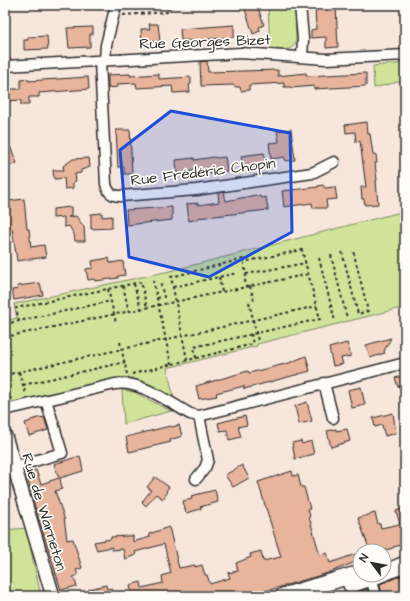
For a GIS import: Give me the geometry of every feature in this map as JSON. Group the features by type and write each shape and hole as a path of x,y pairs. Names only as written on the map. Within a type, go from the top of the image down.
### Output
{"main road":[{"path":"392,561 405,556"},
{"path":"392,569 405,564"},
{"path":"283,596 352,581"},
{"path":"311,596 352,583"}],"street":[{"path":"103,60 116,5"},
{"path":"300,5 303,39 302,57"},
{"name":"Rue Georges Bizet","path":"5,66 241,53 336,60 405,55"},
{"name":"Rue Frédéric Chopin","path":"103,60 106,184 107,189 112,195 121,196 180,192 312,173 334,162"},
{"path":"5,410 125,383 142,388 190,414 199,416 405,363"},
{"path":"324,383 334,418"},
{"path":"14,467 62,453 46,400"},
{"path":"196,479 205,468 208,456 199,416"},
{"name":"Rue de Warneton","path":"5,436 53,596"},
{"path":"375,583 376,596"}],"path":[{"path":"114,16 168,12 171,5"},
{"path":"196,358 194,347 320,320 302,250 243,262"},
{"path":"342,252 358,314 368,311 353,250"},
{"path":"331,255 347,318"},
{"path":"319,258 335,321"},
{"path":"187,360 171,277 243,259 246,274 246,287"},
{"path":"246,274 306,263"},
{"path":"173,287 236,273"},
{"path":"5,337 309,274"},
{"path":"219,277 222,292"},
{"path":"153,280 171,364"},
{"path":"157,298 164,297 160,281"},
{"path":"19,321 16,308 141,282 147,308"},
{"path":"134,284 141,309"},
{"path":"123,286 129,312"},
{"path":"250,286 254,302"},
{"path":"108,289 116,324"},
{"path":"5,324 111,300"},
{"path":"250,302 258,341"},
{"path":"5,375 317,306"},
{"path":"120,342 128,375 253,344 251,334"},
{"path":"23,386 125,362"},
{"path":"19,372 27,398"},
{"path":"5,380 11,400"}],"highlighted area":[{"path":"171,111 290,133 292,232 209,277 129,257 120,150"}],"green space":[{"path":"268,5 295,5 296,42 291,48 285,50 270,48"},
{"path":"405,63 405,80 374,88 373,66"},
{"path":"405,211 405,307 167,368 174,399 144,382 129,377 5,405 5,321 17,318 14,304 170,271"},
{"path":"122,390 134,392 171,411 124,424"},
{"path":"26,528 41,596 5,596 5,530"}],"building":[{"path":"257,5 264,25 259,27 260,31 253,34 245,9"},
{"path":"321,5 336,5 338,47 326,48 326,37 311,38 311,30 316,29 315,7"},
{"path":"149,24 158,24 160,41 150,42 150,44 142,44 141,29 150,29"},
{"path":"234,25 234,37 187,41 181,40 180,29"},
{"path":"93,27 93,34 90,34 90,47 69,48 67,28"},
{"path":"47,36 48,49 24,50 24,40 28,40 28,37"},
{"path":"207,61 208,72 278,70 278,76 306,73 307,76 366,73 366,86 314,89 314,86 291,88 284,87 284,83 249,85 249,90 241,91 240,87 233,85 201,86 200,62"},
{"path":"130,74 130,76 159,74 159,79 191,77 191,84 189,85 190,92 173,93 172,86 137,88 136,83 118,84 118,87 108,88 108,75"},
{"path":"88,77 89,89 39,93 39,97 29,97 29,105 21,105 21,100 6,101 6,89 21,89 21,80 28,79 28,81"},
{"path":"367,122 368,134 370,134 373,154 376,154 377,163 375,163 378,204 365,205 364,199 362,199 361,187 366,187 360,141 356,142 355,132 346,133 345,125"},
{"path":"291,129 295,160 286,161 284,157 271,159 269,143 279,142 277,131"},
{"path":"116,130 130,130 132,174 124,174 124,167 118,167"},
{"path":"5,134 17,163 5,168"},
{"path":"264,153 266,166 243,169 241,156"},
{"path":"225,157 227,171 210,174 209,169 177,173 176,160 194,158 194,160"},
{"path":"89,158 90,167 81,170 81,173 75,174 76,181 73,182 73,188 65,189 64,178 54,179 53,170 64,170 63,166 73,159"},
{"path":"323,185 325,188 335,187 337,199 326,200 327,208 313,208 312,203 284,207 282,191 318,187"},
{"path":"224,192 226,201 256,195 257,197 260,196 261,198 266,197 268,210 197,218 198,219 189,221 187,204 198,203 198,205 219,202 218,193"},
{"path":"24,199 27,229 29,229 31,247 44,245 46,257 17,261 12,228 9,229 7,211 10,210 9,201"},
{"path":"71,207 71,217 76,216 84,227 85,241 75,241 74,234 69,226 64,227 64,217 53,218 53,209"},
{"path":"172,207 172,220 127,225 126,210"},
{"path":"102,213 102,217 112,216 112,228 91,229 91,214"},
{"path":"109,258 110,263 123,261 125,275 118,276 118,278 95,281 94,279 88,280 86,269 93,268 92,261"},
{"path":"40,283 43,295 14,300 12,290 18,289 17,286"},
{"path":"391,338 384,351 385,353 370,358 366,345"},
{"path":"347,343 351,356 341,358 343,364 333,366 329,348"},
{"path":"306,356 310,371 244,389 244,386 216,393 217,396 199,399 196,386 248,371 249,373 289,363"},
{"path":"405,376 405,385 398,387 395,378"},
{"path":"361,387 365,405 352,408 348,390"},
{"path":"307,402 312,421 299,424 295,406"},
{"path":"393,413 396,433 385,436 382,425 375,427 373,418"},
{"path":"245,416 247,425 238,427 241,437 229,440 227,430 220,431 218,423"},
{"path":"44,417 48,430 29,436 25,423"},
{"path":"179,425 182,436 170,440 171,442 129,452 126,437"},
{"path":"336,429 336,431 347,429 350,441 331,447 327,431"},
{"path":"301,441 302,444 311,441 314,454 295,459 292,443"},
{"path":"80,456 83,471 60,478 62,489 55,491 64,517 67,540 73,539 82,568 76,570 78,575 73,577 77,586 61,590 25,472 36,470 41,484 59,478 54,464"},
{"path":"242,465 249,478 233,487 225,475"},
{"path":"292,471 293,476 298,475 301,487 304,487 310,509 308,509 309,517 320,555 327,553 330,563 352,555 352,563 328,573 249,596 132,596 130,585 141,582 142,588 163,583 162,576 171,573 164,544 135,552 136,555 125,559 123,549 112,550 112,547 97,550 94,542 111,539 111,537 133,536 133,542 150,537 149,534 169,527 179,568 202,565 210,584 230,578 228,573 238,571 236,563 251,557 250,554 261,551 263,561 281,557 258,482"},
{"path":"155,477 169,487 163,499 156,494 146,506 142,502 151,490 147,487"},
{"path":"215,490 218,502 186,513 183,501 192,499 191,496"},
{"path":"405,508 405,544 392,548 392,543 367,543 358,518 375,513 378,524 380,524 381,528 400,524 396,511"},
{"path":"405,574 405,596 382,596 380,584 392,583 392,579"},
{"path":"106,585 107,589 112,588 114,596 90,596 89,589"},
{"path":"367,589 369,596 342,596 341,594 354,594"}]}
